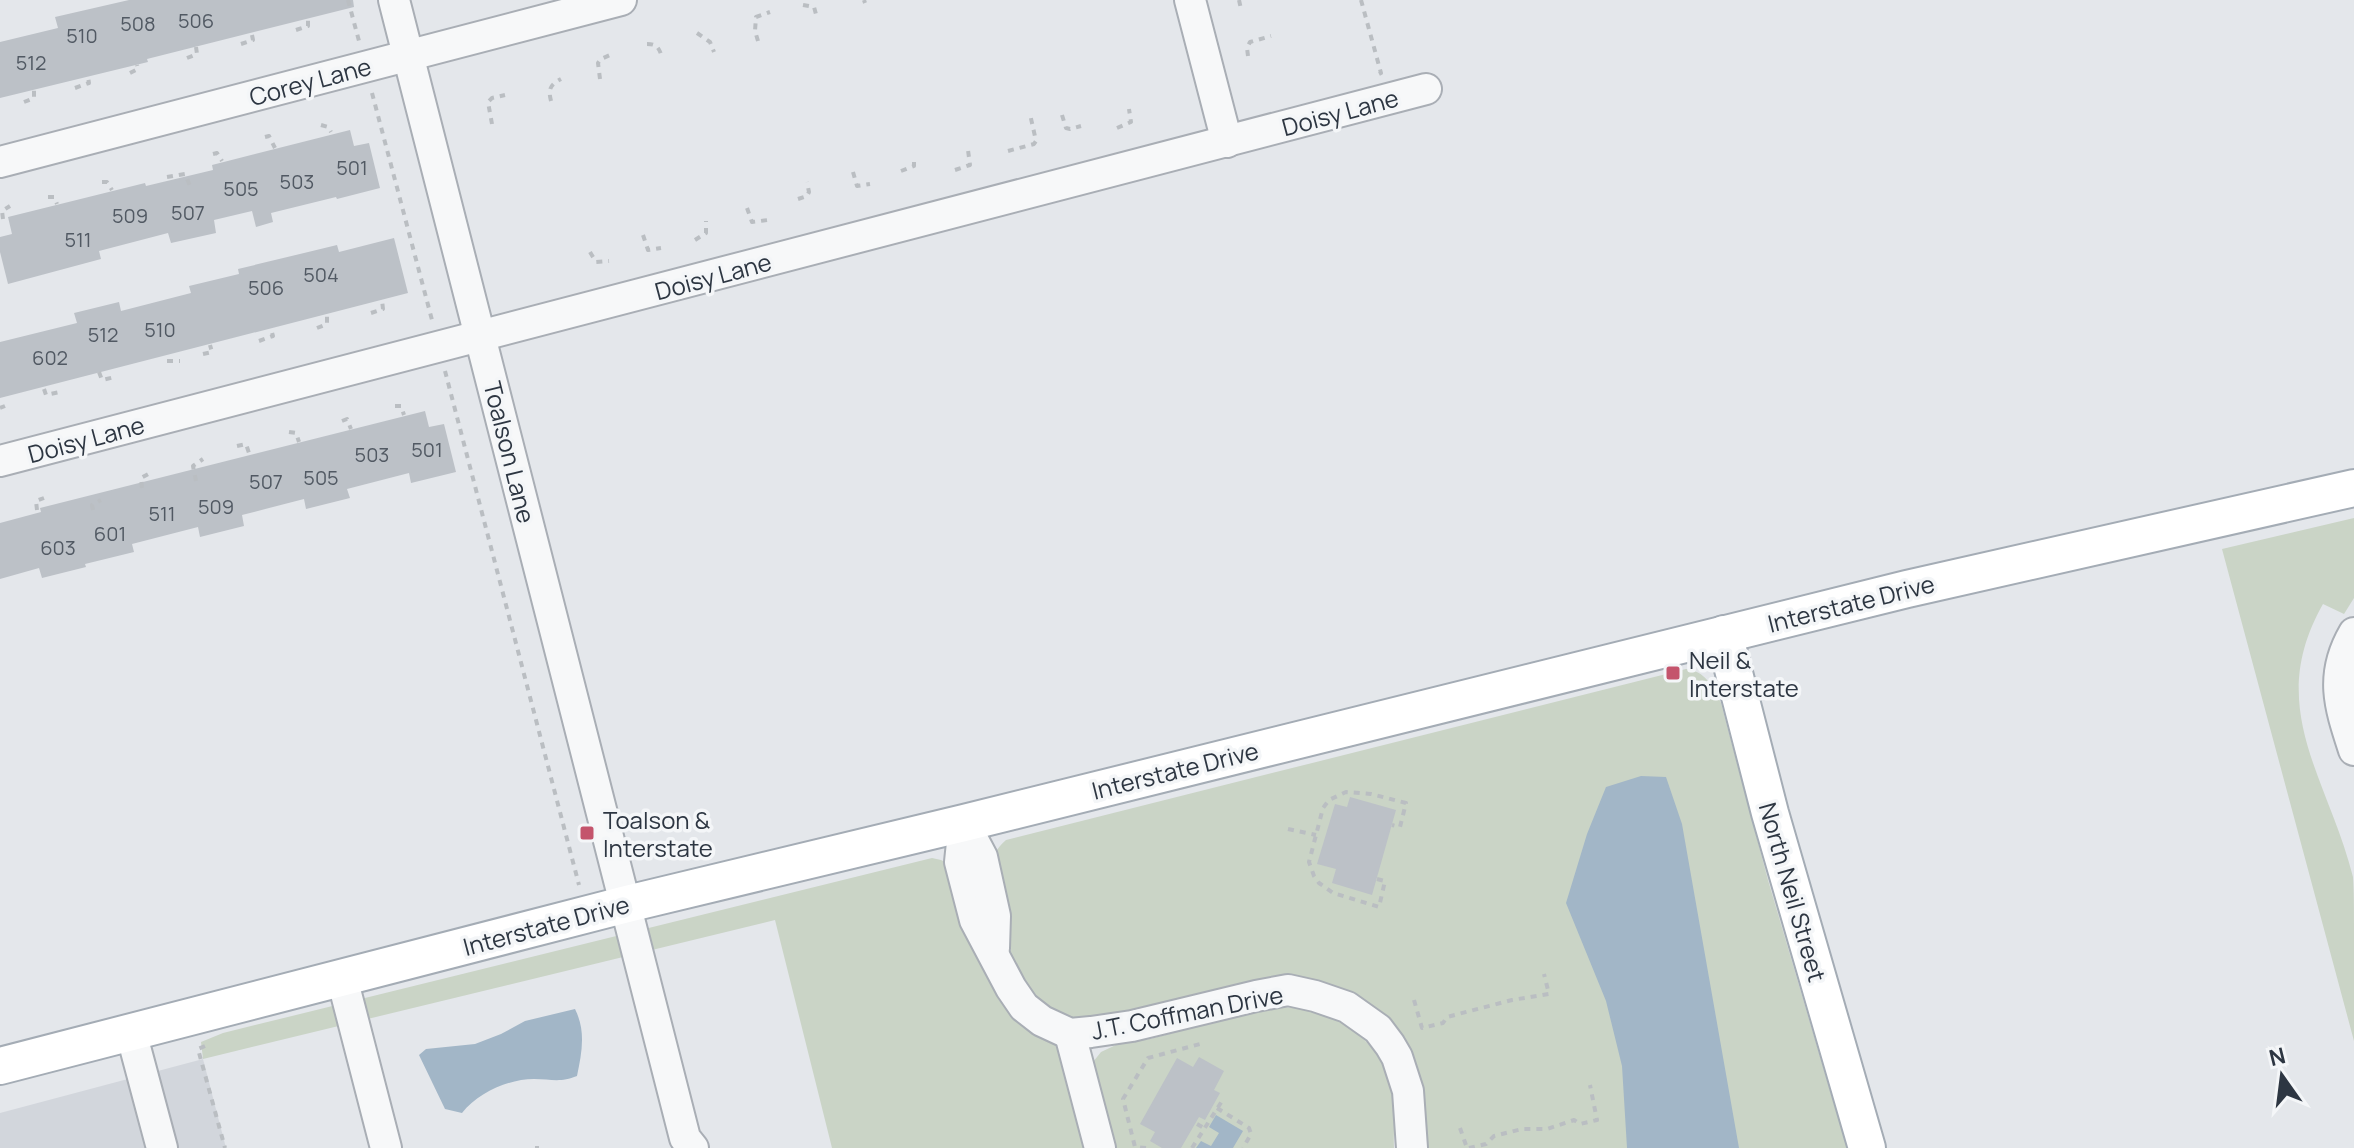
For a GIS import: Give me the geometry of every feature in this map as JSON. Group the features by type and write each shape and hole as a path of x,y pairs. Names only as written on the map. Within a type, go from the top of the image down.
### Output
{"main road":[{"name":"Interstate Drive","path":"0,1066 627,904 1907,589 2354,488"},
{"name":"North Neil Street","path":"1724,634 1770,813 1867,1148"}],"street":[{"name":"Toalson Lane","path":"394,0 685,1138 693,1148"},
{"name":"Corey Lane","path":"0,162 621,0"},
{"path":"1190,0 1227,142"},
{"name":"Doisy Lane","path":"0,461 1426,89"},
{"path":"2354,633 2347,644 2340,669 2338,697 2354,750"},
{"name":"J.T. Coffman Drive","path":"964,823 982,857 995,916 994,954 1024,1007 1042,1021 1070,1034 1132,1026 1288,990 1315,996 1347,1007 1378,1029 1390,1045 1408,1091 1412,1148"},
{"path":"342,978 386,1148"},
{"path":"131,1032 162,1148"},
{"path":"1070,1034 1100,1148"}],"path":[{"path":"348,0 361,49"},
{"path":"1239,0 1241,9"},
{"path":"1361,0 1381,73 1366,77"},
{"path":"803,5 814,7 817,18"},
{"path":"758,41 756,17 770,12"},
{"path":"296,30 308,26 308,20"},
{"path":"697,33 710,42 714,52"},
{"path":"241,44 253,40 252,35"},
{"path":"1248,56 1250,42 1271,36"},
{"path":"647,44 654,44 661,54"},
{"path":"187,58 197,54 196,47"},
{"path":"600,79 598,63 610,55"},
{"path":"130,73 137,71 137,65"},
{"path":"75,88 89,83 88,77"},
{"path":"551,101 549,88 561,79"},
{"path":"369,82 435,333"},
{"path":"24,102 34,98 34,90"},
{"path":"492,124 488,102 505,95"},
{"path":"1117,128 1131,122 1129,109"},
{"path":"1008,151 1034,144 1030,114"},
{"path":"1062,115 1066,128 1081,126"},
{"path":"321,125 331,132"},
{"path":"265,137 269,136 275,148"},
{"path":"955,170 970,165 968,150"},
{"path":"213,154 217,153 222,161"},
{"path":"901,171 914,166 914,156"},
{"path":"853,172 857,186 870,184"},
{"path":"167,177 185,174 190,186"},
{"path":"102,182 107,182 112,190"},
{"path":"798,199 807,196 807,182"},
{"path":"48,197 54,197 57,204"},
{"path":"3,219 2,211 10,206"},
{"path":"747,208 752,222 768,220"},
{"path":"695,240 706,233 706,221"},
{"path":"643,235 648,250 661,248"},
{"path":"590,252 596,262 609,261"},
{"path":"371,313 383,309 382,300"},
{"path":"317,328 327,324 327,315"},
{"path":"259,341 271,338 271,329"},
{"path":"203,354 212,352 210,345"},
{"path":"167,361 180,361"},
{"path":"443,363 581,894"},
{"path":"99,372 102,380 115,377"},
{"path":"44,389 46,395 60,392"},
{"path":"395,406 401,406 404,415"},
{"path":"342,421 347,419 351,429"},
{"path":"289,432 296,433 299,442"},
{"path":"237,446 246,444 249,453"},
{"path":"196,481 193,466 203,459"},
{"path":"142,488 141,478 150,473"},
{"path":"37,510 36,501 44,498"},
{"path":"93,510 92,505 101,500"},
{"path":"1377,879 1385,881 1379,907 1333,893 1314,876 1309,862 1323,808 1329,800 1346,792 1371,794 1406,803 1400,827 1392,825"},
{"path":"1288,829 1316,835"},
{"path":"1414,1000 1422,1028 1443,1023 1447,1017 1549,994 1544,974"},
{"path":"1146,1148 1135,1147 1123,1099 1148,1058 1200,1044"},
{"path":"1460,1128 1468,1148 1486,1144 1494,1136 1522,1129 1547,1129 1574,1120 1580,1124 1597,1120 1590,1085"},
{"path":"1192,1148 1222,1101"},
{"path":"1217,1108 1249,1128 1251,1134 1243,1148"},
{"path":"1197,1124 1204,1128"}],"shaded area":[{"path":"203,1059 226,1148 0,1148 0,1113"}],"green space":[{"path":"2354,518 2354,598 2344,614 2323,604 2306,641 2299,676 2300,710 2306,742 2353,877 2354,1041 2222,549"},
{"path":"1686,669 1703,676 1721,703 1768,880 1847,1148 1425,1148 1423,1094 1413,1056 1393,1029 1364,1004 1341,990 1314,982 1135,1015 1067,1019 1034,999 1015,969 992,870 995,853 1006,840"},
{"path":"932,858 949,864 985,969 999,1000 1030,1032 1055,1045 1064,1061 1086,1148 832,1148 775,920 203,1059 201,1042 223,1033"},
{"path":"1272,1007 1321,1013 1346,1025 1368,1043 1390,1079 1394,1106 1394,1148 1111,1148 1093,1078 1093,1062 1101,1052 1120,1043 1150,1039"}],"water":[{"path":"1641,776 1666,777 1682,824 1739,1148 1627,1148 1622,1066 1606,1001 1566,903 1587,834 1606,787"},
{"path":"575,1009 582,1034 577,1076 504,1084 485,1093 462,1113 445,1109 419,1055 426,1049 475,1044 525,1021"},
{"path":"1216,1115 1243,1131 1233,1148 1196,1148 1201,1141 1211,1146 1219,1133 1209,1127"}],"building":[{"path":"129,0 353,0 354,7 0,98 0,42 58,28 55,17"},
{"path":"350,130 354,146 369,143 380,188 271,213 273,222 256,227 252,211 214,220 216,233 171,243 168,233 99,251 101,259 8,284 0,252 0,237 12,234 8,217 145,183 146,186 213,170 212,165"},
{"path":"394,238 408,293 0,398 0,342 77,323 74,313 119,302 121,311 191,293 189,286 239,274 238,269 337,245 339,252"},
{"path":"425,411 429,427 444,424 456,472 411,483 409,473 347,489 350,498 306,509 304,499 242,515 244,526 200,537 198,527 132,544 134,552 85,564 86,567 42,578 39,568 0,579 0,523 41,512 40,508"},
{"path":"1350,797 1396,810 1372,895 1332,883 1336,869 1317,864 1335,804 1347,807"},
{"path":"1199,1057 1224,1071 1214,1090 1220,1093 1205,1120 1199,1117 1181,1148 1162,1148 1150,1141 1155,1132 1140,1124 1177,1058 1193,1067"}],"place":[{"name":"Neil & Interstate","path":"1673,673"},
{"name":"Toalson & Interstate","path":"587,833"}]}
